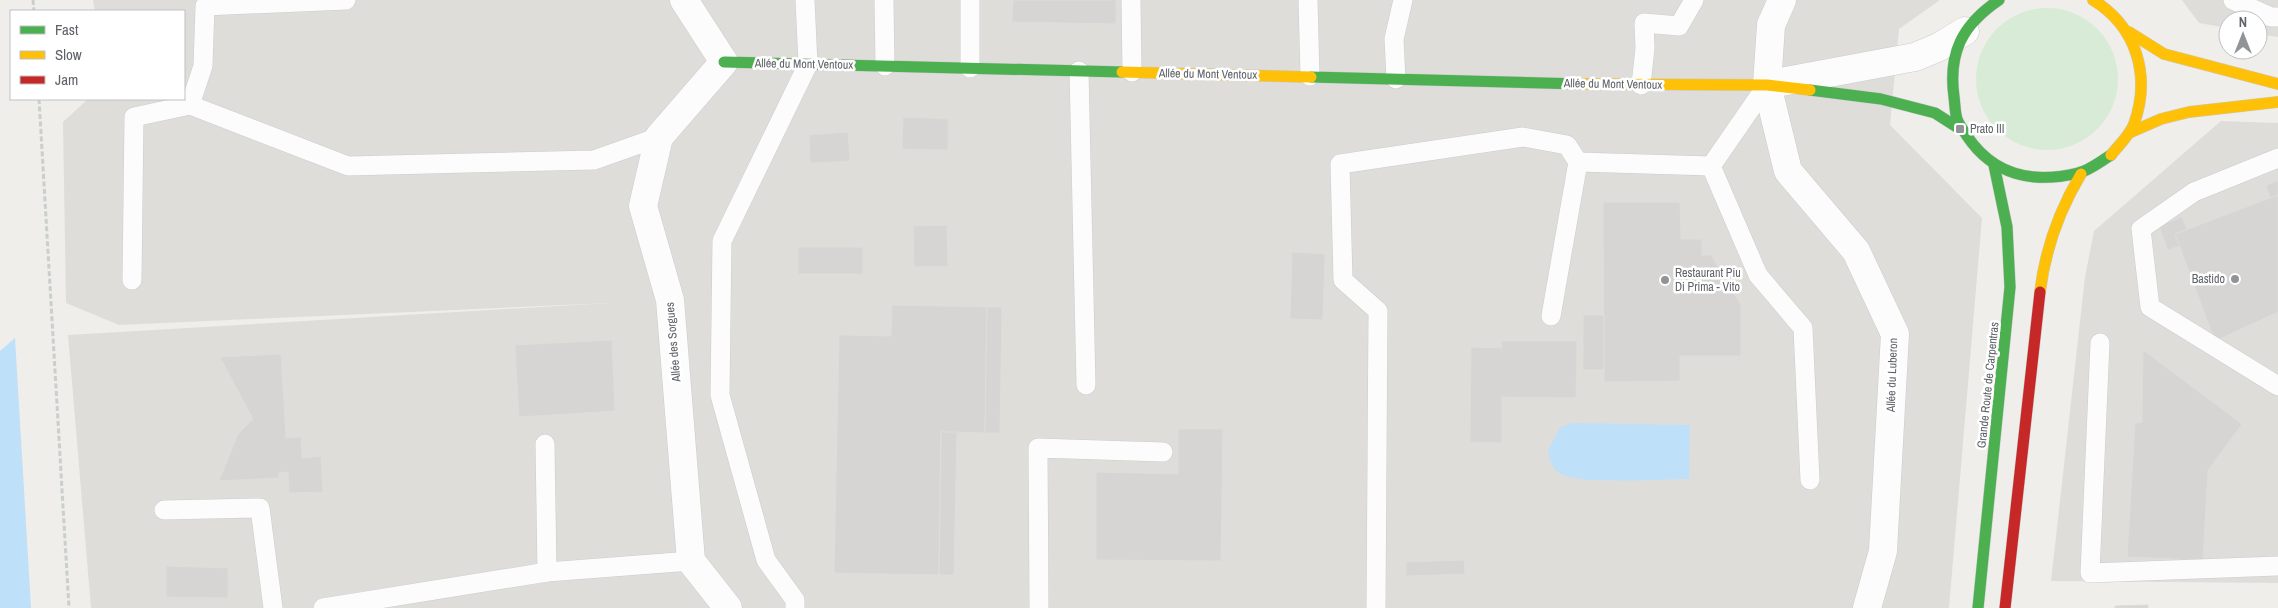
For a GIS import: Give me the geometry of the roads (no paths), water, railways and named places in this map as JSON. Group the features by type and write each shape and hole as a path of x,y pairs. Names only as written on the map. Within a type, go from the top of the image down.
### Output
{"street":[{"path":"684,0 724,62"},
{"name":"Allée du Luberon","path":"1782,0 1771,25 1767,85 1788,171 1856,251 1895,334 1883,551 1867,608"},
{"path":"1999,0 1985,9 1965,31 1951,63 1950,96 1960,129 1975,149 1994,165 2022,177 2051,180 2080,174 2108,158 2129,133 2142,100 2142,65 2129,32"},
{"path":"2093,0 2103,3 2129,32 2164,54 2278,84"},
{"name":"Allée du Mont Ventoux","path":"1767,85 1915,57 1939,47 1965,31"},
{"name":"Allée du Mont Ventoux","path":"724,62 1642,85 1767,85 1881,99 1935,114 1960,129"},
{"name":"Allée des Sorgues","path":"691,561 670,300 643,206 658,137 724,62"},
{"path":"2129,133 2161,119 2190,112 2278,102"},
{"name":"Grande Route de Carpentras","path":"1978,608 2012,290 2009,230 2004,196 1994,165"},
{"path":"2005,608 2041,287 2052,235 2066,196 2080,174"},
{"path":"691,561 728,608"}],"lane":[{"path":"190,106 203,66 205,6 346,0"},
{"path":"796,608 795,600 766,560 720,396 722,241 808,64 805,0"},
{"path":"884,0 885,66"},
{"path":"970,0 970,68"},
{"path":"1131,0 1132,72"},
{"path":"1308,0 1310,76"},
{"path":"1396,79 1394,39 1403,0"},
{"path":"1642,85 1645,48 1644,23 1679,26 1694,0"},
{"path":"2233,0 2271,17 2278,17"},
{"path":"1079,71 1086,385"},
{"path":"1711,166 1767,85"},
{"path":"132,280 134,117 190,106 348,166 594,160 658,137"},
{"path":"1376,608 1378,311 1343,280 1340,164 1523,137 1567,145 1578,162 1551,316"},
{"path":"2278,158 2194,192 2141,228 2150,307 2278,386"},
{"path":"1578,162 1711,166"},
{"path":"1711,166 1758,275 1803,328 1810,480"},
{"path":"2100,343 2090,573 2278,566"},
{"path":"545,444 547,572"},
{"path":"1039,608 1038,448 1163,452"},
{"path":"164,510 260,508 273,608"},
{"path":"323,608 547,572 691,561"}],"water":[{"path":"15,338 31,608 0,608 0,351"},
{"path":"1574,423 1690,425 1689,479 1603,480 1571,477 1561,474 1553,467 1548,451 1560,427"}],"place":[{"name":"Prato III","path":"1960,129"},
{"name":"Bastido","path":"2235,279"},
{"name":"Restaurant Piu Di Prima - Vito","path":"1665,280"}]}
